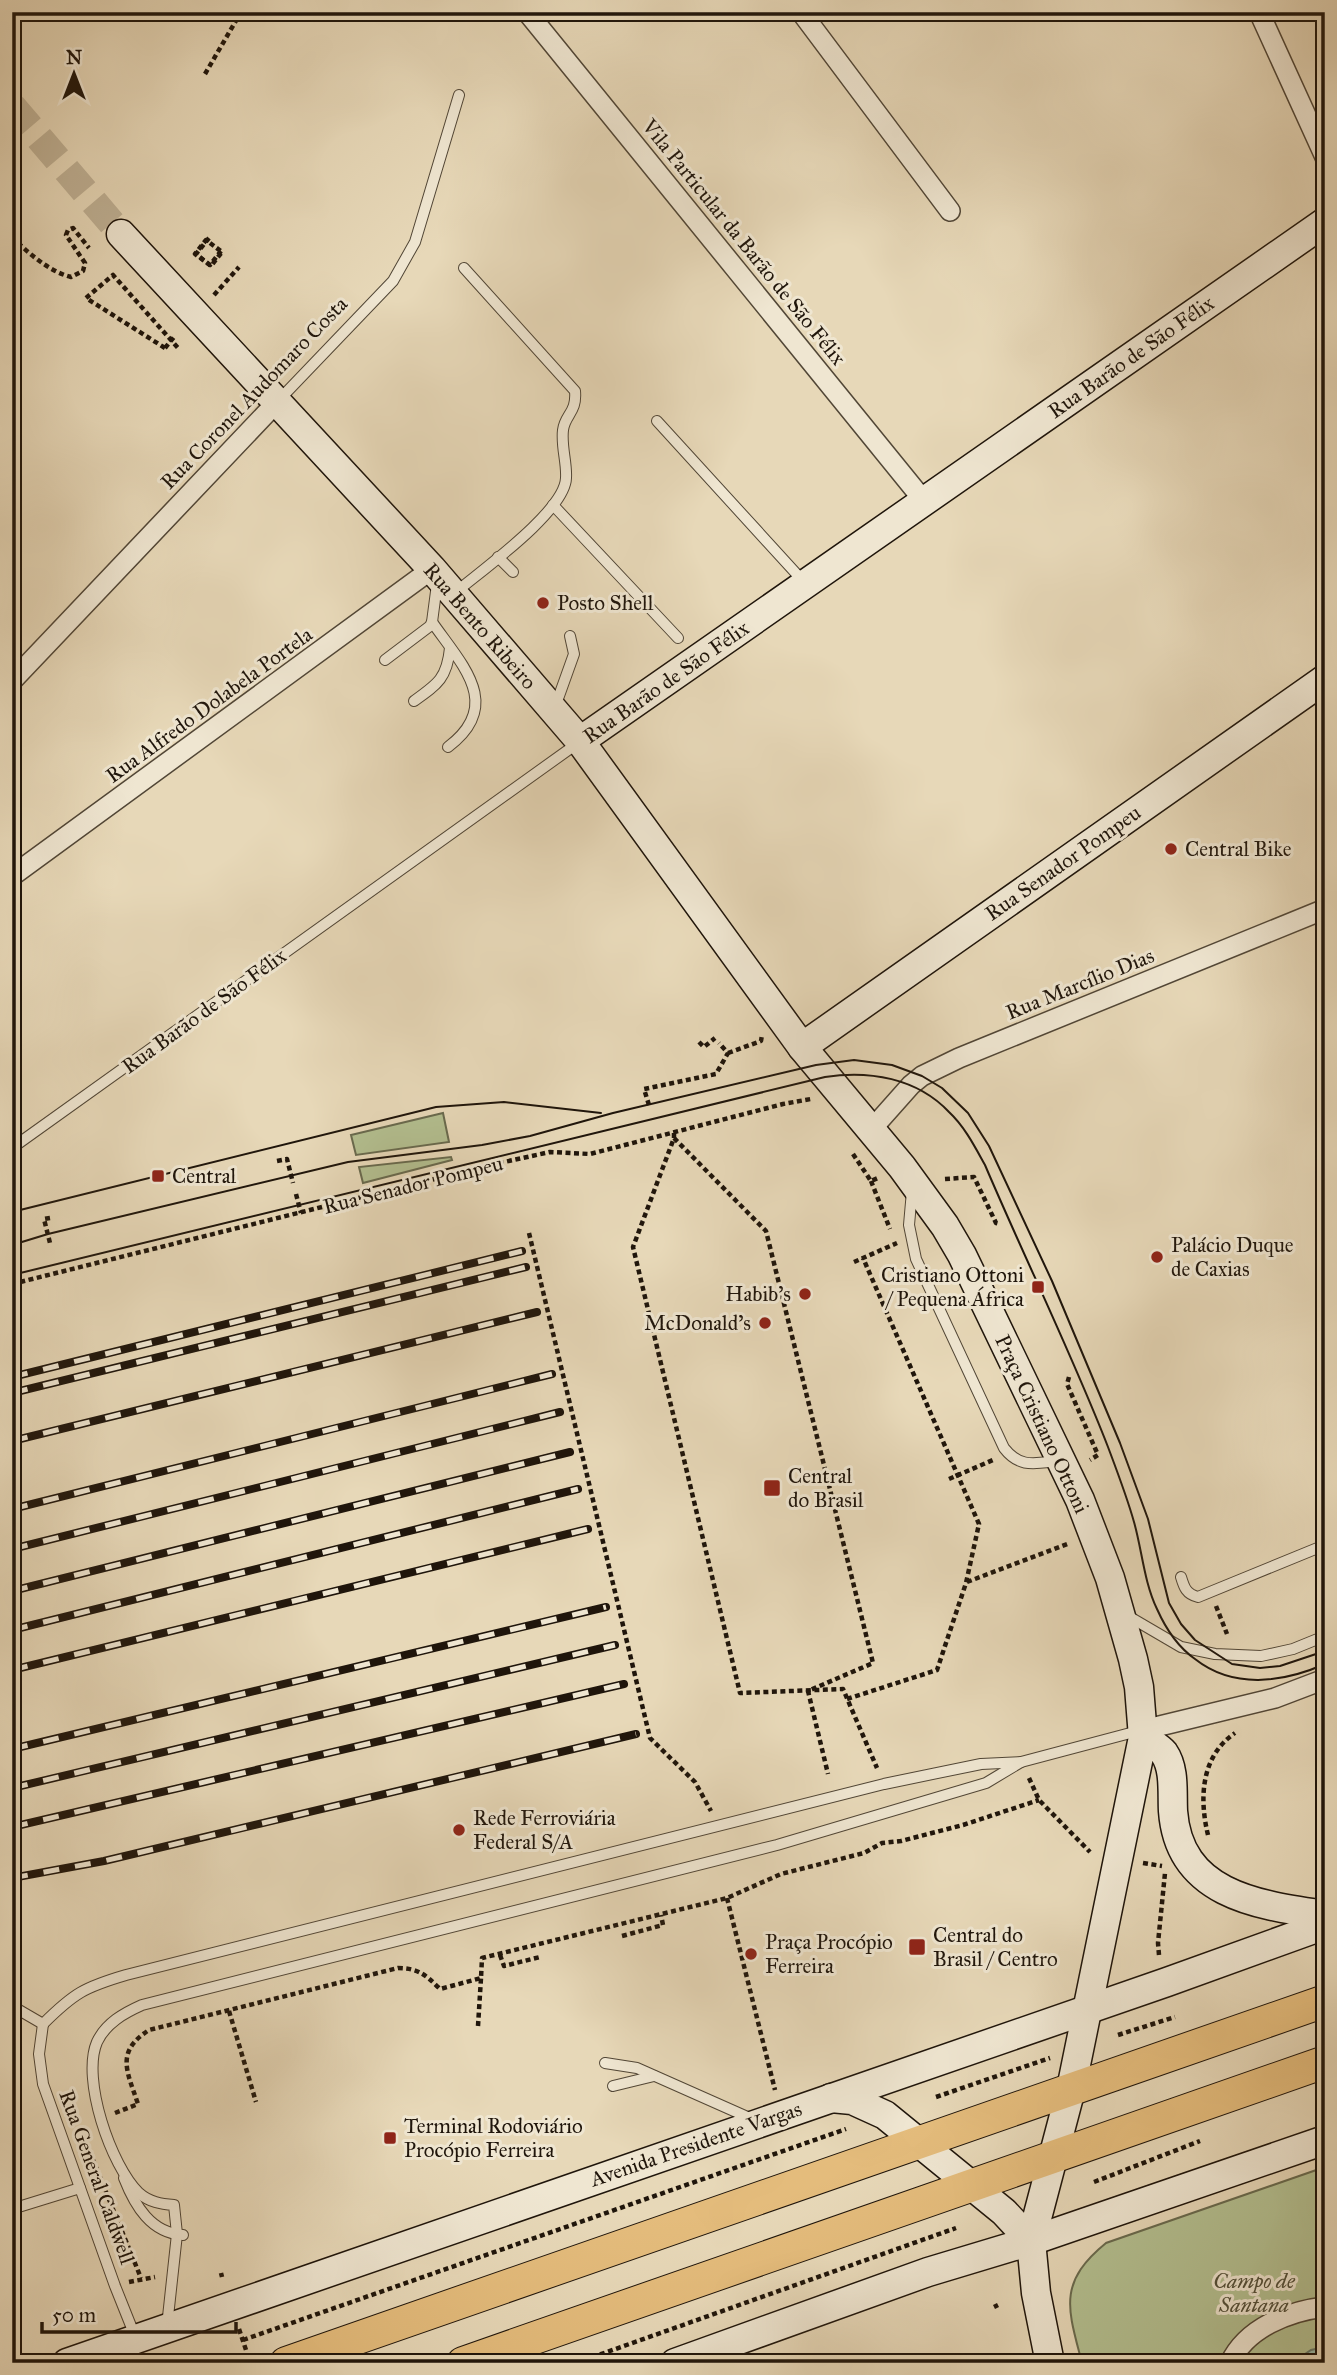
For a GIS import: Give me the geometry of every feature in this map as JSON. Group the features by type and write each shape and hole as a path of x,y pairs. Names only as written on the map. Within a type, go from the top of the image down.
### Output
{"main road":[{"path":"286,2363 1325,2001"},
{"path":"463,2363 1325,2062"}],"street":[{"name":"Vila Particular da Barão de São Félix","path":"527,12 924,501"},
{"path":"801,12 950,211"},
{"path":"1259,12 1325,157"},
{"name":"Rua Barão de São Félix","path":"580,741 1325,222"},
{"name":"Rua Bento Ribeiro","path":"121,234 441,580 580,741 802,1047"},
{"name":"Rua Coronel Audomaro Costa","path":"12,681 277,402"},
{"name":"Rua Alfredo Dolabela Portela","path":"12,876 441,580"},
{"name":"Rua Senador Pompeu","path":"802,1047 1325,679"},
{"name":"Rua Marcílio Dias","path":"871,1130 922,1076 1325,909"},
{"name":"Praça Cristiano Ottoni","path":"802,1047 912,1182 945,1226 962,1255 1080,1500 1110,1578 1135,1668 1143,1733"},
{"path":"1143,1733 1275,1698 1325,1679"},
{"path":"1143,1733 1163,1753 1169,1766 1173,1784 1173,1813 1179,1839 1188,1857 1207,1880 1225,1892 1249,1901 1325,1915"},
{"path":"1050,2363 1039,2314 1031,2241 1089,2009 1143,1733"},
{"name":"Avenida Presidente Vargas","path":"67,2363 1089,2009 1325,1924"},
{"path":"828,2098 852,2100 885,2115 1004,2212 1031,2241"},
{"path":"676,2363 928,2272 1031,2241 1325,2140"},
{"path":"1230,2363 1233,2355 1248,2339 1267,2325 1285,2316 1325,2307"}],"lane":[{"name":"Rua Coronel Audomaro Costa","path":"277,402 393,281 415,242 459,95"},
{"path":"385,660 426,631 432,622 441,580 498,557 534,526 560,497 566,478 562,446 564,425 576,403 575,391 464,268"},
{"path":"657,421 805,584"},
{"path":"553,505 678,638"},
{"path":"498,557 513,572"},
{"path":"432,622 468,675 474,688 476,703 474,718 468,729 447,747"},
{"path":"554,711 575,654 570,636"},
{"path":"414,701 442,679 450,648"},
{"name":"Rua Barão de São Félix","path":"12,1148 580,741"},
{"path":"912,1182 910,1237 916,1259 1008,1453 1012,1459 1024,1463 1064,1468"},
{"path":"1181,1577 1185,1589 1198,1597 1325,1545"},
{"path":"1118,1610 1181,1647 1214,1654 1261,1656 1293,1649 1325,1636"},
{"path":"12,2006 43,2024 65,2002 89,1986 126,1975 884,1784 981,1764 1021,1762 1143,1733"},
{"path":"180,2235 165,2232 152,2224 137,2207 101,2119 94,2086 93,2061 97,2043 107,2026 124,2014 142,2005 777,1845 986,1783 1021,1762"},
{"name":"Rua General Caldwell","path":"43,2024 39,2054 43,2084 136,2339"},
{"path":"605,2063 637,2068 770,2118"},
{"path":"613,2086 654,2076"},
{"path":"120,2168 138,2192 149,2200 162,2205 174,2205 180,2235 167,2328"},
{"path":"12,2209 80,2188"}],"path":[{"path":"205,74 241,12"},
{"path":"12,237 63,275 71,277 83,271 85,263 66,235 68,230 73,229 89,248"},
{"path":"209,238 196,254 211,266 222,252 214,246 206,240 195,254 210,265 221,251"},
{"path":"213,296 239,267"},
{"path":"174,337 165,348 86,298 113,275 179,349"},
{"path":"649,1105 644,1089 716,1074 728,1053 761,1041 764,1025 779,1015"},
{"path":"699,1042 704,1047 717,1040 728,1053"},
{"name":"Rua Senador Pompeu","path":"12,1284 550,1152 590,1154 674,1135 783,1104 816,1098"},
{"path":"828,1774 808,1691 873,1663 766,1231 674,1135 633,1247 740,1693 843,1689 884,1784"},
{"path":"277,1161 287,1159 293,1183"},
{"path":"912,1182 974,1177 996,1223 1000,1224"},
{"path":"871,1181 896,1244"},
{"path":"296,1194 301,1213"},
{"path":"50,1218 44,1219 50,1243"},
{"path":"529,1233 650,1738 695,1782 720,1826"},
{"path":"854,1262 910,1237"},
{"path":"847,1699 937,1671 966,1583 979,1524 863,1258"},
{"path":"56,1264 58,1273"},
{"path":"1064,1468 1098,1455 1067,1384 1069,1377"},
{"path":"949,1479 1008,1453"},
{"path":"966,1583 1093,1534"},
{"path":"1210,1592 1227,1634"},
{"path":"1211,1845 1204,1818 1205,1779 1209,1762 1221,1744 1244,1728 1234,1708"},
{"path":"1021,1762 1039,1800 1090,1852"},
{"path":"478,2026 482,1958 727,1898 781,1874 864,1853 882,1843 901,1841 963,1825 1039,1800"},
{"path":"1159,1955 1165,1867"},
{"path":"727,1898 770,2118"},
{"path":"622,1936 663,1925 660,1915"},
{"path":"500,1955 504,1966 540,1956"},
{"path":"138,2104 126,2068 126,2056 135,2039 149,2030 398,1968 413,1968 424,1973 440,1989"},
{"path":"430,1991 481,1978"},
{"path":"1173,2010 1177,2027"},
{"path":"229,2011 256,2102"},
{"path":"1118,2035 1175,2017"},
{"path":"936,2097 1050,2058"},
{"path":"80,2127 141,2278"},
{"path":"243,2340 846,2129"},
{"path":"1094,2182 1199,2138 1201,2148"},
{"path":"576,2363 956,2228"},
{"path":"239,2328 246,2350"}],"green space":[{"path":"443,1113 449,1142 356,1155 351,1135"},
{"path":"451,1157 452,1160 363,1183 359,1167"},
{"name":"Campo de Santana","path":"1325,2167 1325,2363 1082,2363 1073,2327 1070,2298 1080,2271 1090,2257 1106,2243"}],"shaded area":[{"path":"1325,2347 1325,2363 1292,2363 1311,2350"}],"tunnel":[{"path":"12,106 121,234"}],"tram line":[{"path":"12,1245 348,1162 482,1145 530,1136 613,1113 816,1065 854,1060 892,1065 922,1076 942,1088 968,1113 989,1146 1052,1281 1120,1443 1148,1519 1169,1603 1181,1624 1195,1640 1232,1664 1260,1668 1280,1666 1325,1651"},
{"path":"12,1275 825,1077 858,1075 892,1079 922,1091 949,1112 965,1131 985,1165 1108,1447 1137,1533 1153,1599 1173,1636 1183,1649 1210,1669 1241,1679 1275,1679 1325,1664"},
{"path":"12,1212 436,1107 504,1102 601,1113"}],"railway":[{"path":"12,1377 522,1251"},
{"path":"12,1393 526,1267"},
{"path":"12,1441 537,1312"},
{"path":"12,1509 552,1374"},
{"path":"12,1549 560,1412"},
{"path":"12,1591 570,1452"},
{"path":"12,1630 578,1489"},
{"path":"12,1670 588,1529"},
{"path":"12,1749 606,1607"},
{"path":"12,1788 615,1645"},
{"path":"12,1827 624,1684"},
{"path":"12,1878 104,1861 636,1734"}],"place":[{"name":"Posto Shell","path":"543,603"},
{"name":"Central Bike","path":"1171,849"},
{"name":"Central","path":"158,1176"},
{"name":"Palácio Duque de Caxias","path":"1157,1257"},
{"name":"Cristiano Ottoni / Pequena África","path":"1038,1287"},
{"name":"Habib's","path":"805,1294"},
{"name":"McDonald's","path":"765,1323"},
{"name":"Central do Brasil","path":"772,1488"},
{"name":"Rede Ferroviária Federal S/A","path":"459,1830"},
{"name":"Central do Brasil / Centro","path":"917,1947"},
{"name":"Praça Procópio Ferreira","path":"751,1954"},
{"name":"Terminal Rodoviário Procópio Ferreira","path":"390,2138"}]}
